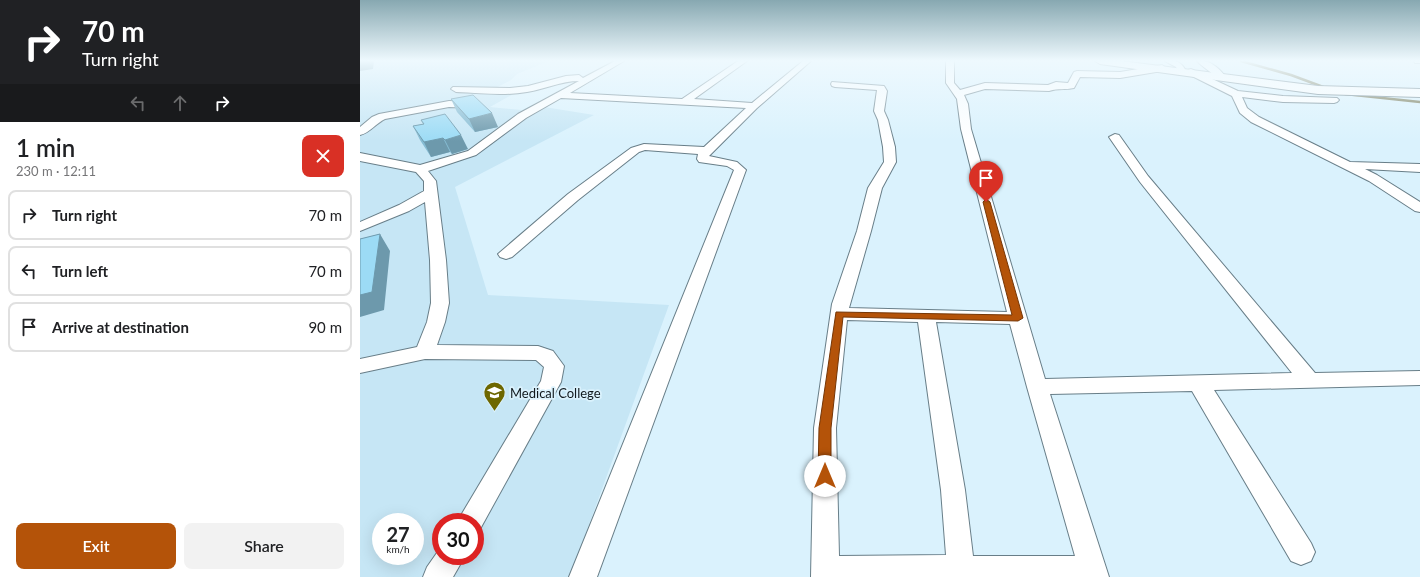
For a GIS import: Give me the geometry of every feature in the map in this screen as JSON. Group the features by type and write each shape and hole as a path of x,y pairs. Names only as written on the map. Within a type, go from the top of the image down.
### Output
{"street":[{"path":"456,89 518,90 536,88"},
{"path":"360,157 420,169 472,153 518,118 570,88"},
{"path":"684,102 704,88"},
{"path":"583,577 740,170 733,164 710,162 703,159 702,155 775,88"},
{"path":"880,88 882,91 879,111 883,120 890,162 875,188 864,231 840,304 825,428 825,574 859,569 1094,574 1037,387 966,129 962,100 954,88"},
{"path":"959,93 978,88"},
{"path":"1222,88 1236,94 1283,99 1337,95 1420,93"},
{"path":"1304,88 1337,95"},
{"path":"1236,94 1242,110 1251,117 1266,126 1373,178 1420,208"},
{"path":"557,95 754,106"},
{"path":"360,132 367,128 375,119 383,116 449,104 472,105"},
{"path":"1115,137 1144,179 1310,381"},
{"path":"506,254 573,197 635,150 653,148 707,151"},
{"path":"1347,165 1420,168"},
{"path":"420,169 430,181 438,260 440,303 436,322 425,352"},
{"path":"360,228 404,208 431,193"},
{"path":"839,314 1018,318"},
{"path":"926,317 953,490 961,570"},
{"path":"360,366 425,352 538,353 546,356 554,366 551,382 475,513"},
{"path":"1037,387 1420,378"},
{"path":"1198,383 1301,552"},
{"path":"437,577 445,565"}],"shaded area":[{"name":"Medical College","path":"360,88 496,88 490,91 515,93 490,107 522,110 532,105 594,115 455,187 488,295 669,305 570,577 360,577"}],"building":[{"path":"473,95 492,113 469,119 451,99"},
{"path":"445,114 461,135 445,140 443,138 424,142 413,126 424,124 421,120"},
{"path":"380,234 372,292 360,295 360,239"}],"waterway":[{"path":"1345,94 1420,102"}],"place":[{"name":"Medical College","path":"495,412"}],"route":[{"path":"825,476 825,428 839,314 1018,318 986,202"}]}
